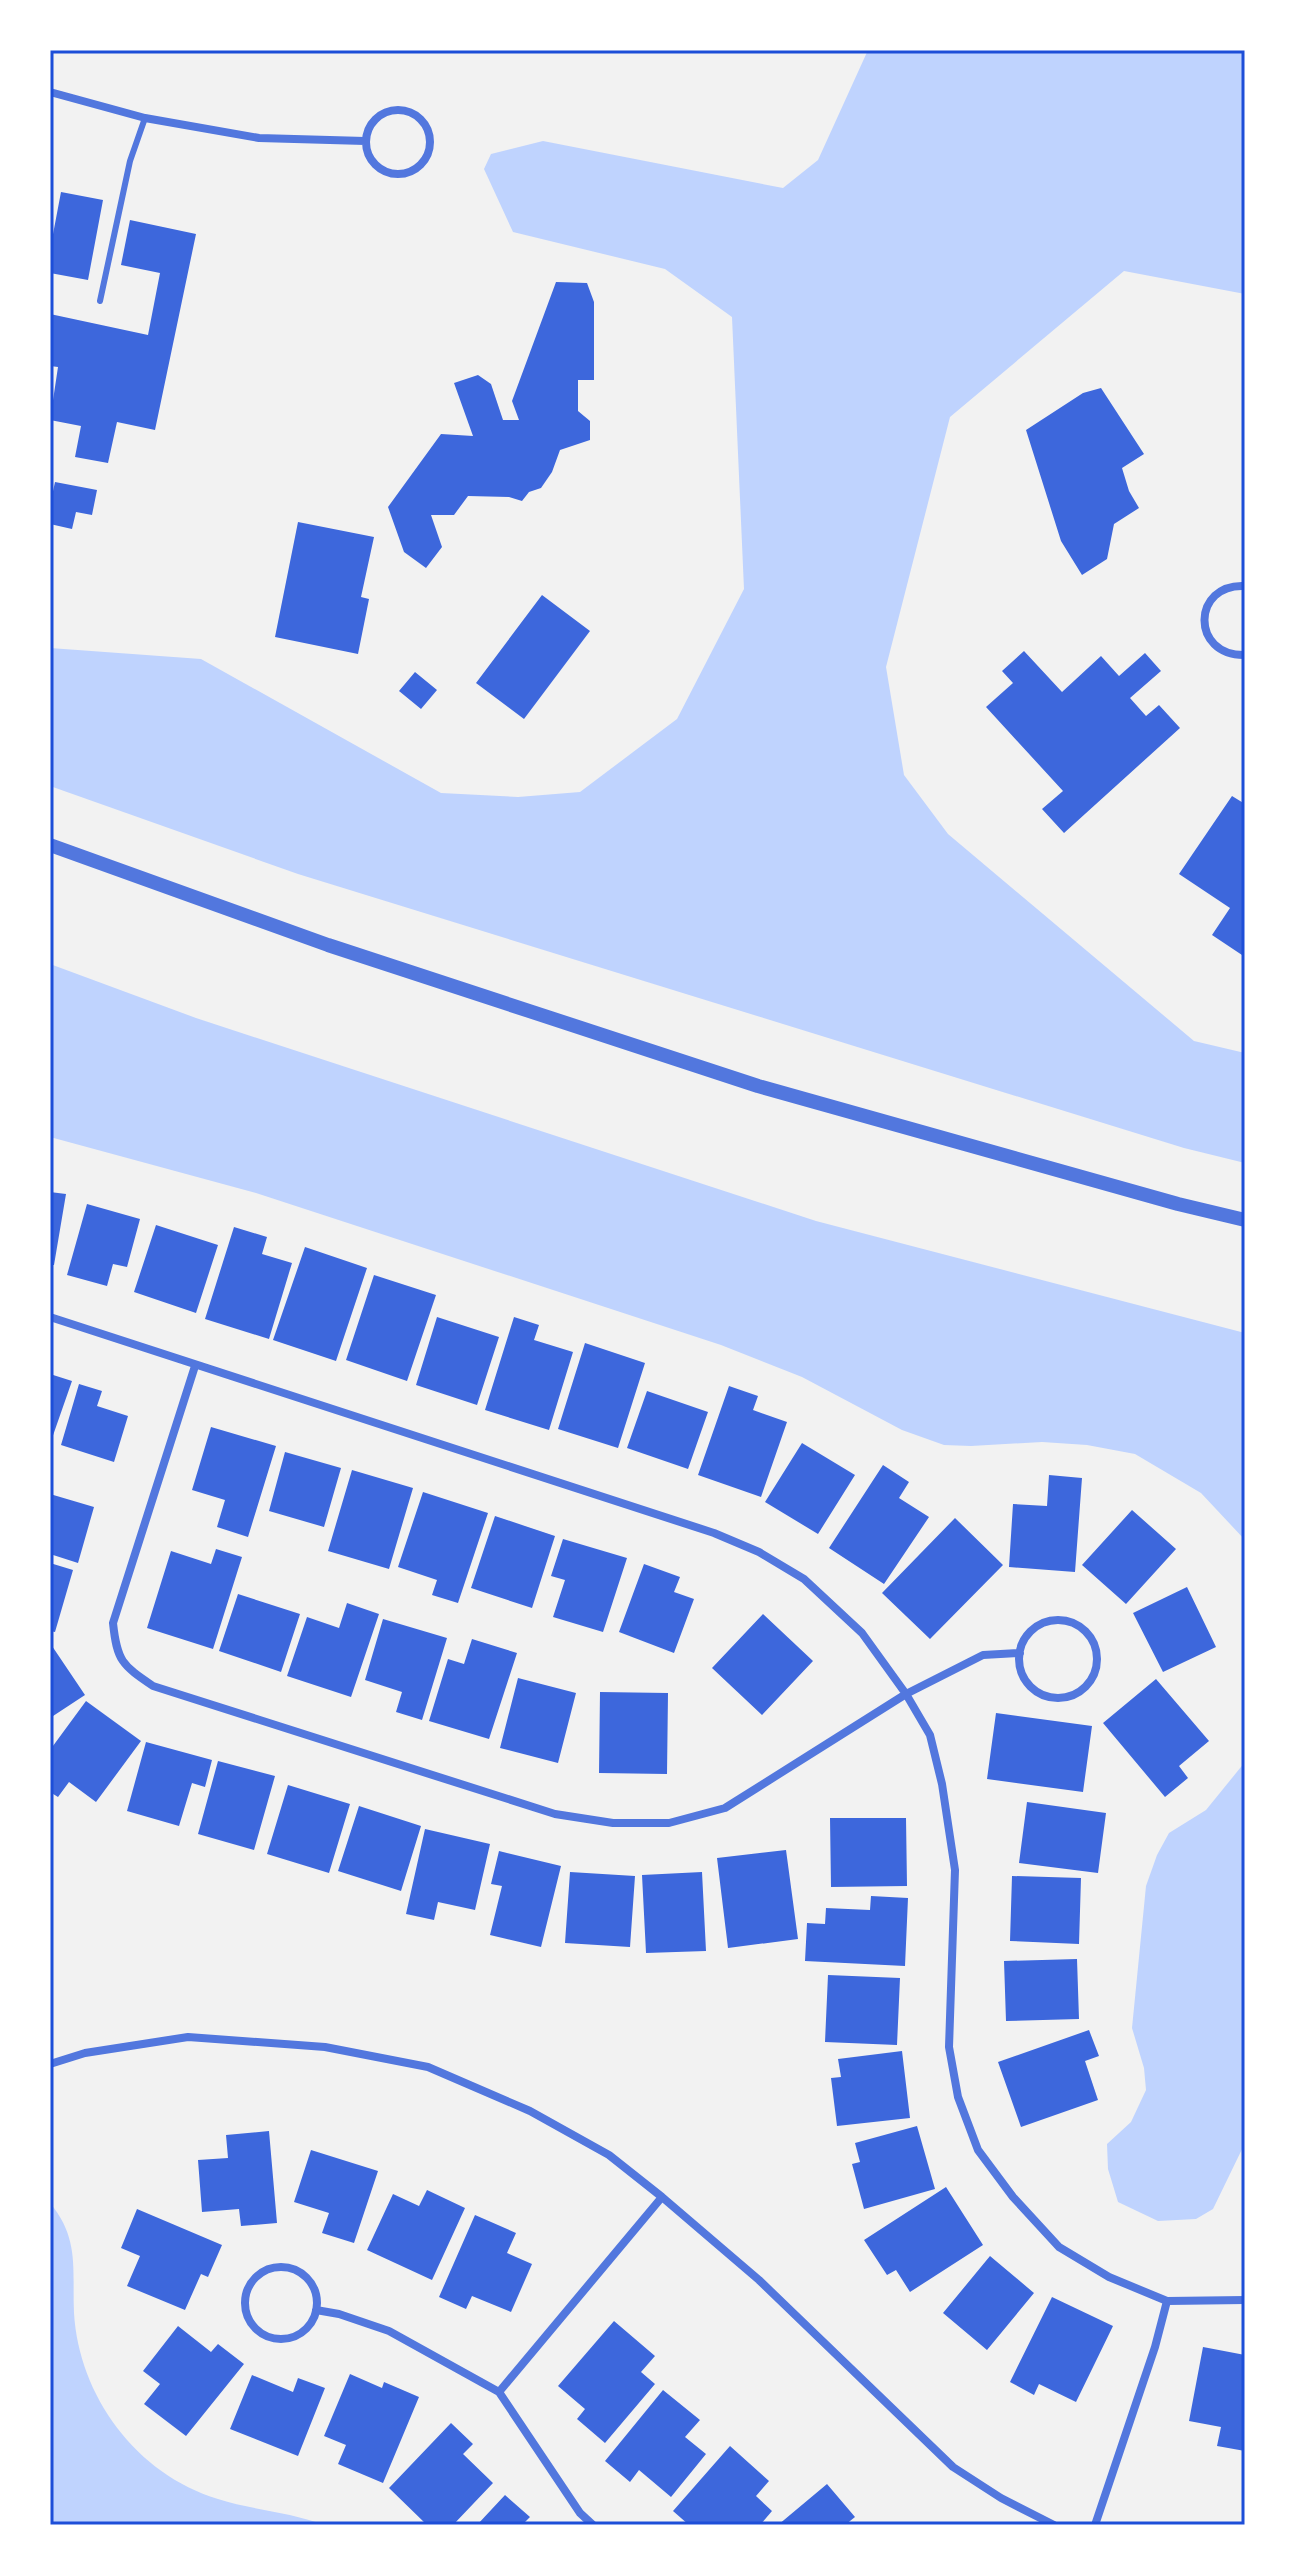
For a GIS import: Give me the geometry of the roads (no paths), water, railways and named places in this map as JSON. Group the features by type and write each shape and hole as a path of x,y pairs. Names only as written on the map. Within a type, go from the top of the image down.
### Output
{"street":[{"path":"50,92 145,118 259,138 365,141"},
{"path":"399,110 412,112 422,120 429,131 431,144 420,166 409,173 396,175 384,172 374,164 367,153 365,141 368,128 376,118 386,111 399,110"},
{"path":"1245,586 1222,590 1212,599 1205,611 1204,624 1208,638 1217,648 1230,654 1245,655"},
{"path":"50,845 328,945 758,1086 1245,1220"},
{"path":"50,1317 714,1533 759,1552 804,1579 862,1633 906,1694 930,1735 942,1784 955,1870 949,2047 958,2097 978,2150 1013,2197 1059,2247 1109,2277 1167,2301 1245,2300"},
{"path":"195,1366 113,1623 116,1651 129,1670 153,1686 555,1814 613,1823 669,1823 725,1808 906,1694 983,1655 1020,1653"},
{"path":"1049,1621 1064,1621 1079,1626 1090,1637 1096,1651 1097,1666 1092,1680 1081,1691 1067,1697 1052,1698 1038,1693 1026,1682 1020,1668 1020,1653 1025,1639 1035,1628 1049,1621"},
{"path":"50,2064 85,2053 188,2037 325,2047 428,2067 544,2118 609,2155 662,2197 759,2280 953,2467 1001,2498 1054,2525"},
{"path":"499,2392 662,2197"},
{"path":"273,2267 288,2267 301,2272 311,2282 316,2296 316,2310 311,2323 301,2333 274,2339 260,2333 251,2323 245,2310 245,2296 250,2283 260,2273 273,2267"},
{"path":"1095,2525 1155,2347 1167,2301"},
{"path":"316,2310 339,2314 389,2331 499,2392 580,2513 593,2525"}],"lane":[{"path":"100,301 130,161 145,118"}],"water":[{"path":"868,50 1245,50 1245,294 1124,271 950,417 886,667 904,775 948,834 1194,1041 1245,1053 1245,1163 1184,1148 298,874 50,786 50,648 201,659 441,793 518,797 580,792 677,719 744,589 732,317 665,269 513,232 484,169 491,154 543,141 783,188 818,160"},
{"path":"50,964 196,1018 816,1221 1245,1333 1245,1540 1201,1493 1135,1454 1087,1445 1042,1442 944,1445 902,1430 802,1377 721,1345 256,1193 50,1137"},
{"path":"1245,1762 1245,2143 1213,2209 1196,2219 1158,2221 1118,2202 1108,2169 1107,2144 1131,2122 1146,2090 1144,2068 1132,2028 1146,1886 1169,1833 1206,1810"},
{"path":"50,2203 60,2216 70,2242 78,2344 100,2402 117,2428 162,2471 188,2487 231,2503 324,2525 50,2525"}]}
